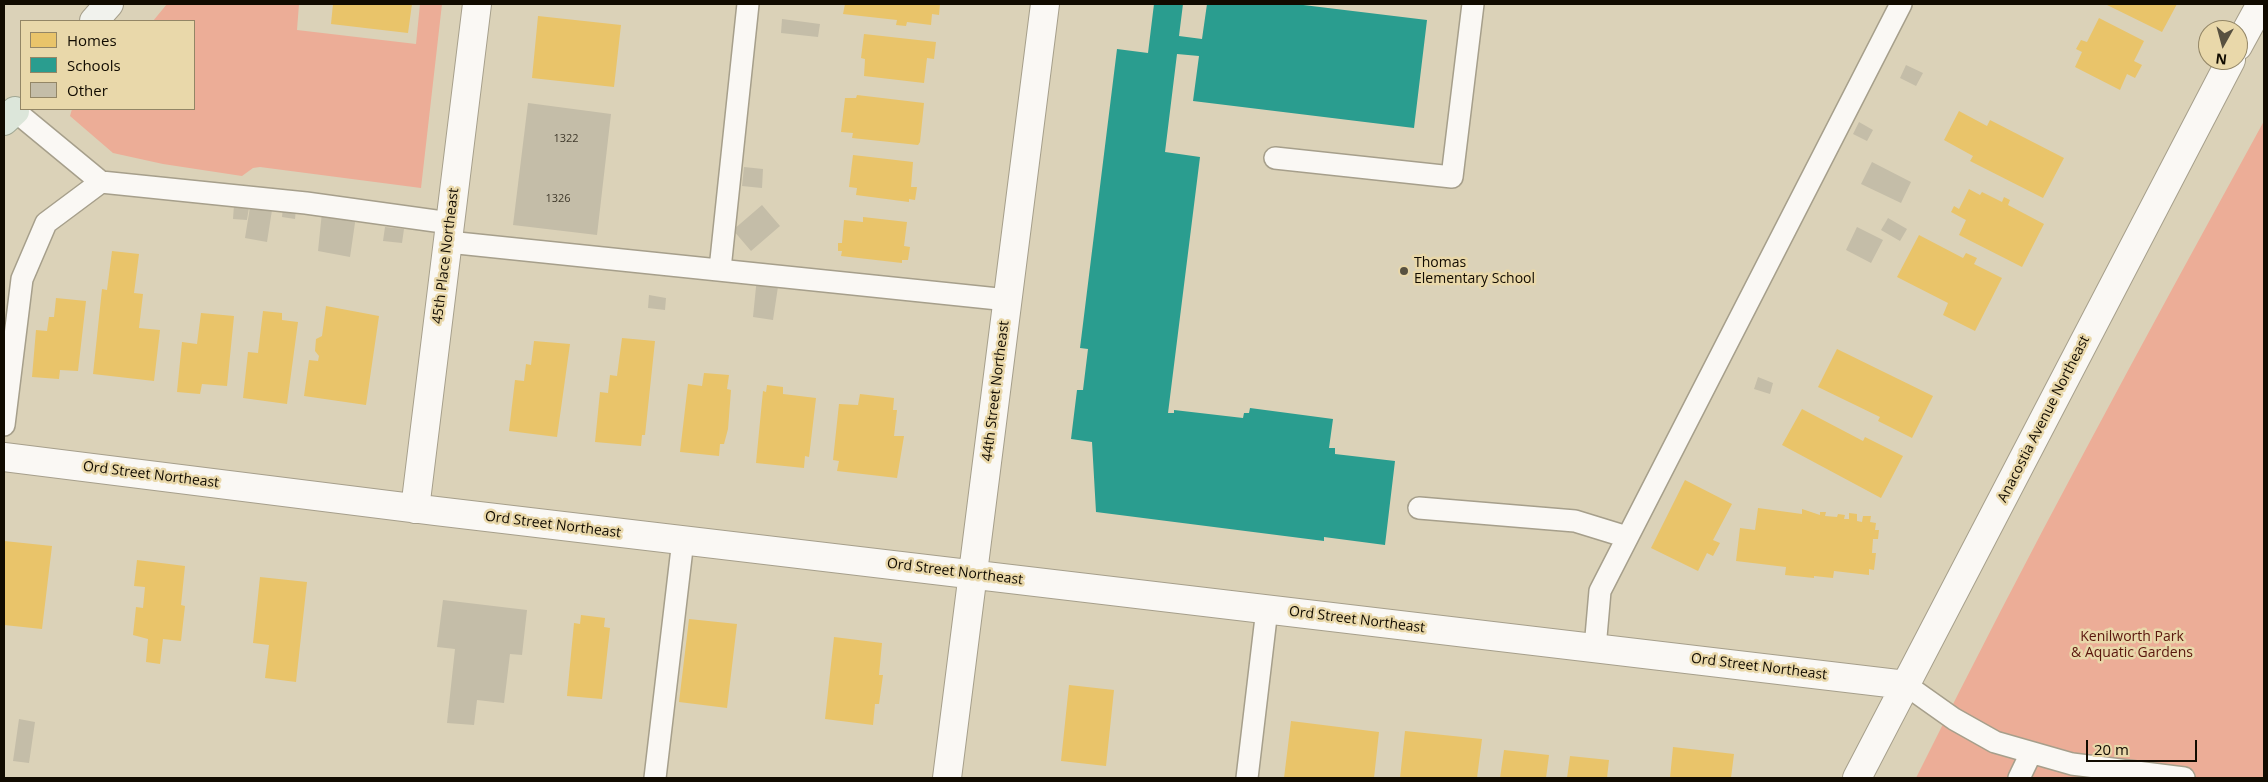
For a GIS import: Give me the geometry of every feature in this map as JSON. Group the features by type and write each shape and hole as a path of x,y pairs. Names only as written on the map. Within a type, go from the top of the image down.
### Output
{"main road":[{"path":"95,20 109,4"}],"street":[{"name":"45th Place Northeast","path":"415,509 477,4"},
{"name":"44th Street Northeast","path":"946,778 1045,4"},
{"path":"2248,28 2261,4"},
{"name":"Anacostia Avenue Northeast","path":"1857,778 2226,70"},
{"name":"Ord Street Northeast","path":"4,457 415,509 1906,685"}],"lane":[{"path":"720,269 748,4"},
{"path":"1275,158 1452,177 1473,4"},
{"path":"1595,648 1600,591 1901,4"},
{"path":"11,115 101,182 306,204 449,232 720,269 1008,300"},
{"path":"4,425 22,279 46,223 101,182"},
{"path":"1419,508 1575,521 1627,537"},
{"path":"655,778 683,540"},
{"path":"1247,778 1267,610"},
{"path":"1906,685 1954,719 1995,742 2072,764 2184,778"},
{"path":"2019,778 2031,752"}],"green space":[{"path":"167,4 299,4 297,30 416,44 420,4 442,4 421,188 260,167 253,168 242,176 163,164 113,153 70,116 72,110 195,110 195,20 154,20"},
{"name":"Kenilworth Park & Aquatic Gardens","path":"2264,121 2264,778 1916,778 2043,530"}],"building: Homes":[{"path":"333,4 412,4 408,33 331,24"},
{"path":"845,4 940,4 939,15 932,14 931,25 907,22 906,26 896,25 897,20 843,14"},
{"path":"2105,4 2177,4 2162,32"},
{"path":"538,16 621,25 614,87 532,78"},
{"path":"2099,18 2144,41 2134,61 2142,65 2135,78 2127,74 2120,90 2075,67 2082,52 2076,49 2081,40 2087,42"},
{"path":"864,34 936,42 934,59 927,58 924,83 864,76 865,59 861,58"},
{"path":"857,95 924,103 920,142 918,145 852,138 853,133 841,132 845,98 856,98"},
{"path":"1959,111 1987,126 1990,120 2064,158 2043,198 1970,161 1973,156 1944,140"},
{"path":"853,155 913,162 911,187 917,187 915,200 909,199 909,202 856,195 857,188 849,187"},
{"path":"1969,189 1980,195 1982,192 2002,202 2004,197 2010,200 2008,205 2044,224 2022,267 1959,235 1966,220 1951,212 1954,206 1959,209"},
{"path":"863,217 907,222 904,246 910,247 908,260 902,260 902,263 841,256 842,251 838,251 838,243 842,243 844,220 863,222"},
{"path":"1919,235 1963,258 1966,253 1977,258 1974,264 2002,278 1975,331 1943,315 1948,303 1897,277"},
{"path":"112,251 139,254 134,293 143,294 139,328 160,330 154,381 93,374 102,289 107,290"},
{"path":"56,298 86,301 78,371 60,370 59,379 32,377 36,330 47,331 49,317 54,317"},
{"path":"326,306 379,316 366,405 304,396 309,360 318,361 319,356 315,351 316,339 322,336"},
{"path":"263,311 282,313 282,320 298,322 287,404 243,398 248,352 258,353"},
{"path":"201,313 234,316 227,386 202,384 200,394 177,392 182,342 197,344"},
{"path":"622,338 655,341 645,435 642,435 641,446 595,442 600,392 608,393 610,375 617,376"},
{"path":"534,341 570,344 557,437 509,431 515,380 524,381 526,364 531,365"},
{"path":"1837,349 1933,396 1912,438 1878,421 1880,417 1818,387"},
{"path":"704,373 729,375 727,389 731,390 728,429 724,444 720,444 719,456 680,452 688,384 702,386"},
{"path":"767,385 783,387 783,394 816,398 809,457 805,456 804,468 756,463 763,391 766,392"},
{"path":"860,394 894,398 893,410 897,410 894,436 904,436 897,478 837,471 839,461 833,460 839,404 858,405"},
{"path":"1802,409 1863,441 1865,437 1903,456 1881,498 1782,445"},
{"path":"1685,480 1732,504 1713,540 1720,543 1713,556 1707,553 1698,571 1651,548"},
{"path":"1758,508 1802,514 1802,509 1820,515 1820,512 1826,512 1825,516 1837,517 1838,514 1845,515 1844,519 1849,519 1849,513 1857,514 1857,521 1862,522 1863,516 1871,516 1870,522 1876,523 1875,530 1879,530 1878,539 1873,539 1872,553 1876,553 1874,570 1869,569 1869,575 1834,571 1833,578 1814,576 1814,578 1785,575 1786,567 1736,561 1740,528 1755,530"},
{"path":"4,541 52,546 42,629 4,625"},
{"path":"137,560 185,566 181,605 185,606 181,641 163,639 160,664 146,662 148,639 133,635 136,607 143,608 145,587 134,586"},
{"path":"260,577 307,582 296,682 265,678 269,645 253,643"},
{"path":"581,615 605,618 604,627 610,628 602,699 567,696 574,623 580,624"},
{"path":"689,619 737,624 727,708 679,702"},
{"path":"834,637 882,643 879,675 883,675 879,704 875,704 873,725 825,719"},
{"path":"1069,685 1114,690 1106,766 1061,761"},
{"path":"1291,721 1379,732 1374,778 1284,778"},
{"path":"1405,731 1482,739 1477,778 1400,778"},
{"path":"1673,747 1734,754 1731,778 1670,778"},
{"path":"1504,750 1549,755 1546,778 1500,778"},
{"path":"1570,756 1609,760 1607,778 1567,778"}],"building: Schools":[{"path":"1154,4 1183,4 1179,36 1202,39 1207,4 1295,4 1427,20 1414,128 1193,101 1199,56 1177,54 1165,152 1200,157 1168,413 1174,413 1174,410 1243,418 1244,413 1249,413 1250,408 1333,419 1329,448 1335,448 1335,454 1395,461 1385,545 1324,537 1324,541 1096,512 1092,442 1071,439 1077,390 1083,390 1088,349 1080,348 1117,49 1148,53"}],"building: Other":[{"path":"782,19 820,24 818,37 781,33"},
{"path":"1906,65 1923,73 1916,86 1900,78"},
{"path":"528,103 611,114 597,235 513,225"},
{"path":"1859,122 1873,130 1867,141 1853,134"},
{"path":"1872,162 1911,182 1901,203 1861,184"},
{"path":"744,167 763,169 762,188 742,186"},
{"path":"234,205 249,207 247,220 233,219"},
{"path":"762,205 780,226 751,251 733,230"},
{"path":"250,207 272,210 267,242 245,238"},
{"path":"283,207 296,209 295,219 282,217"},
{"path":"322,212 356,216 350,257 318,251"},
{"path":"1888,218 1907,229 1900,241 1881,230"},
{"path":"385,227 404,229 402,243 383,241"},
{"path":"1857,227 1883,240 1871,263 1846,250"},
{"path":"757,277 779,280 773,320 753,317"},
{"path":"649,295 666,298 665,310 648,308"},
{"path":"1758,377 1773,383 1770,394 1754,389"},
{"path":"443,600 527,610 522,655 510,654 504,703 477,700 474,725 447,723 455,649 437,647"},
{"path":"19,719 35,722 29,763 13,761"}],"place":[{"name":"Thomas Elementary School","path":"1404,271"}]}
